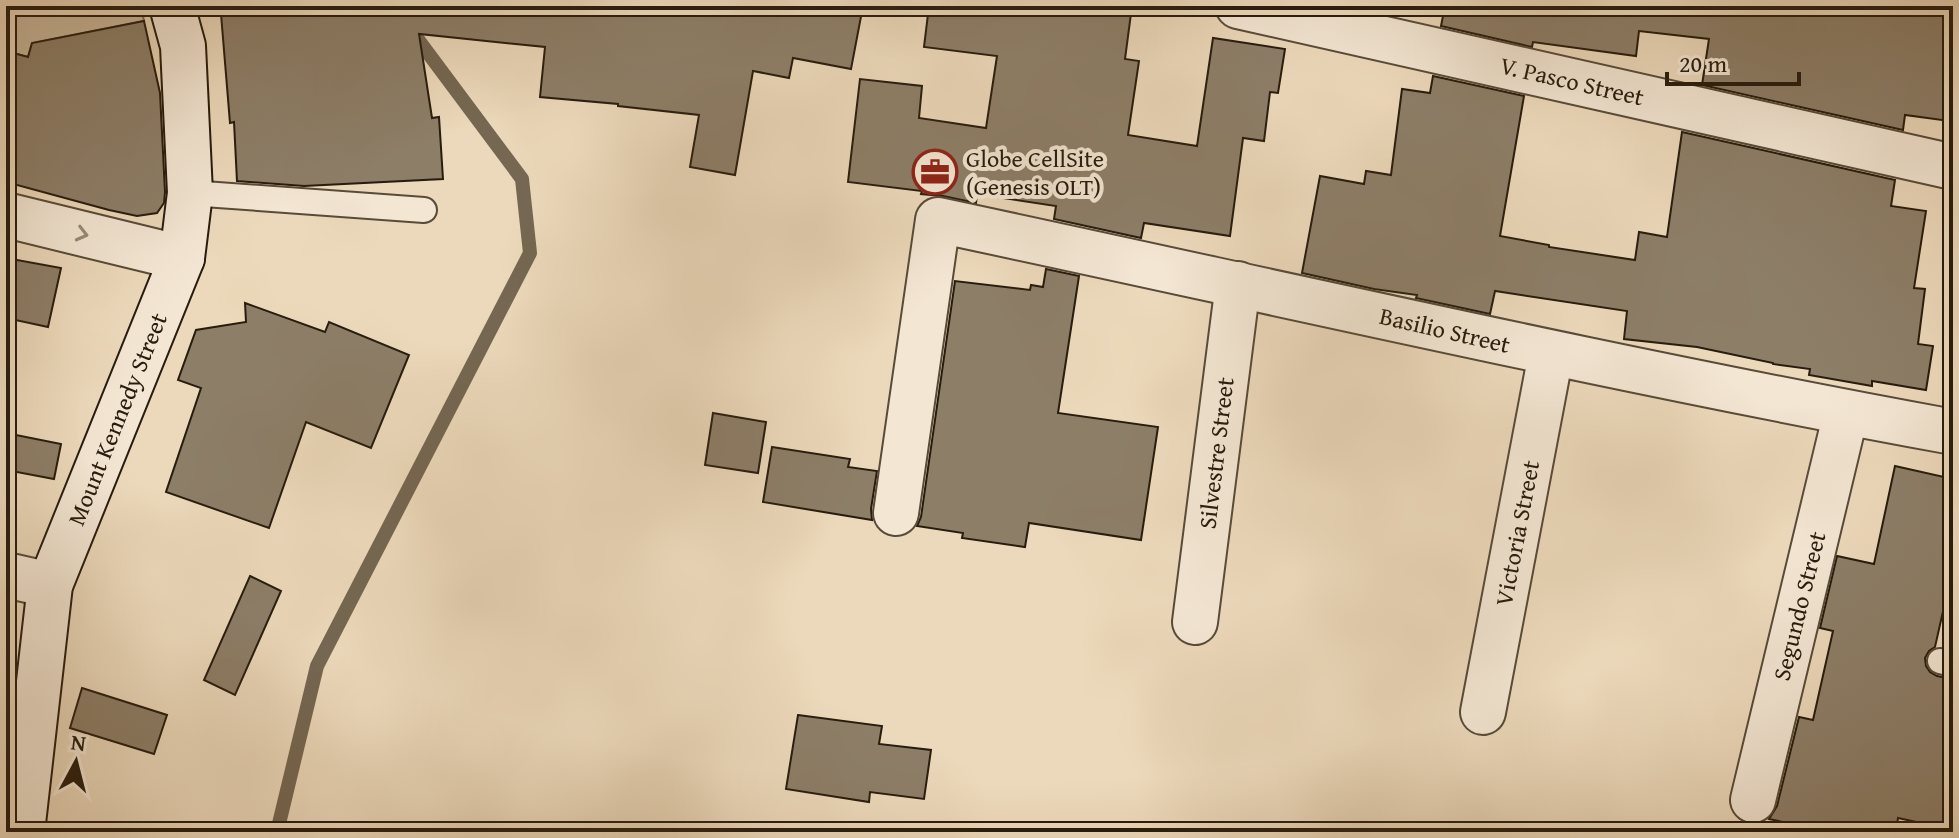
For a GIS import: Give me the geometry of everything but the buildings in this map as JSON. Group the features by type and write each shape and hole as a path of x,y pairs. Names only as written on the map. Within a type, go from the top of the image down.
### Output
{"street":[{"name":"Mount Kennedy Street","path":"22,832 50,585 182,258 190,193 183,46 172,6"},
{"name":"V. Pasco Street","path":"1238,6 1953,167"},
{"path":"6,215 182,258"},
{"name":"Basilio Street","path":"896,513 938,220 1551,354 1953,432"},
{"name":"Silvestre Street","path":"1195,622 1238,284"},
{"name":"Victoria Street","path":"1483,712 1551,354"},
{"name":"Segundo Street","path":"1753,800 1846,413"},
{"path":"6,575 50,585"}],"lane":[{"path":"190,193 424,210"}],"shaded area":[{"path":"6,6 141,6 144,21 32,43 28,57 6,51"}],"waterway":[{"path":"277,832 317,666 530,253 522,179 393,6"}],"place":[{"name":"Globe CellSite (Genesis OLT)","path":"935,172"}]}
